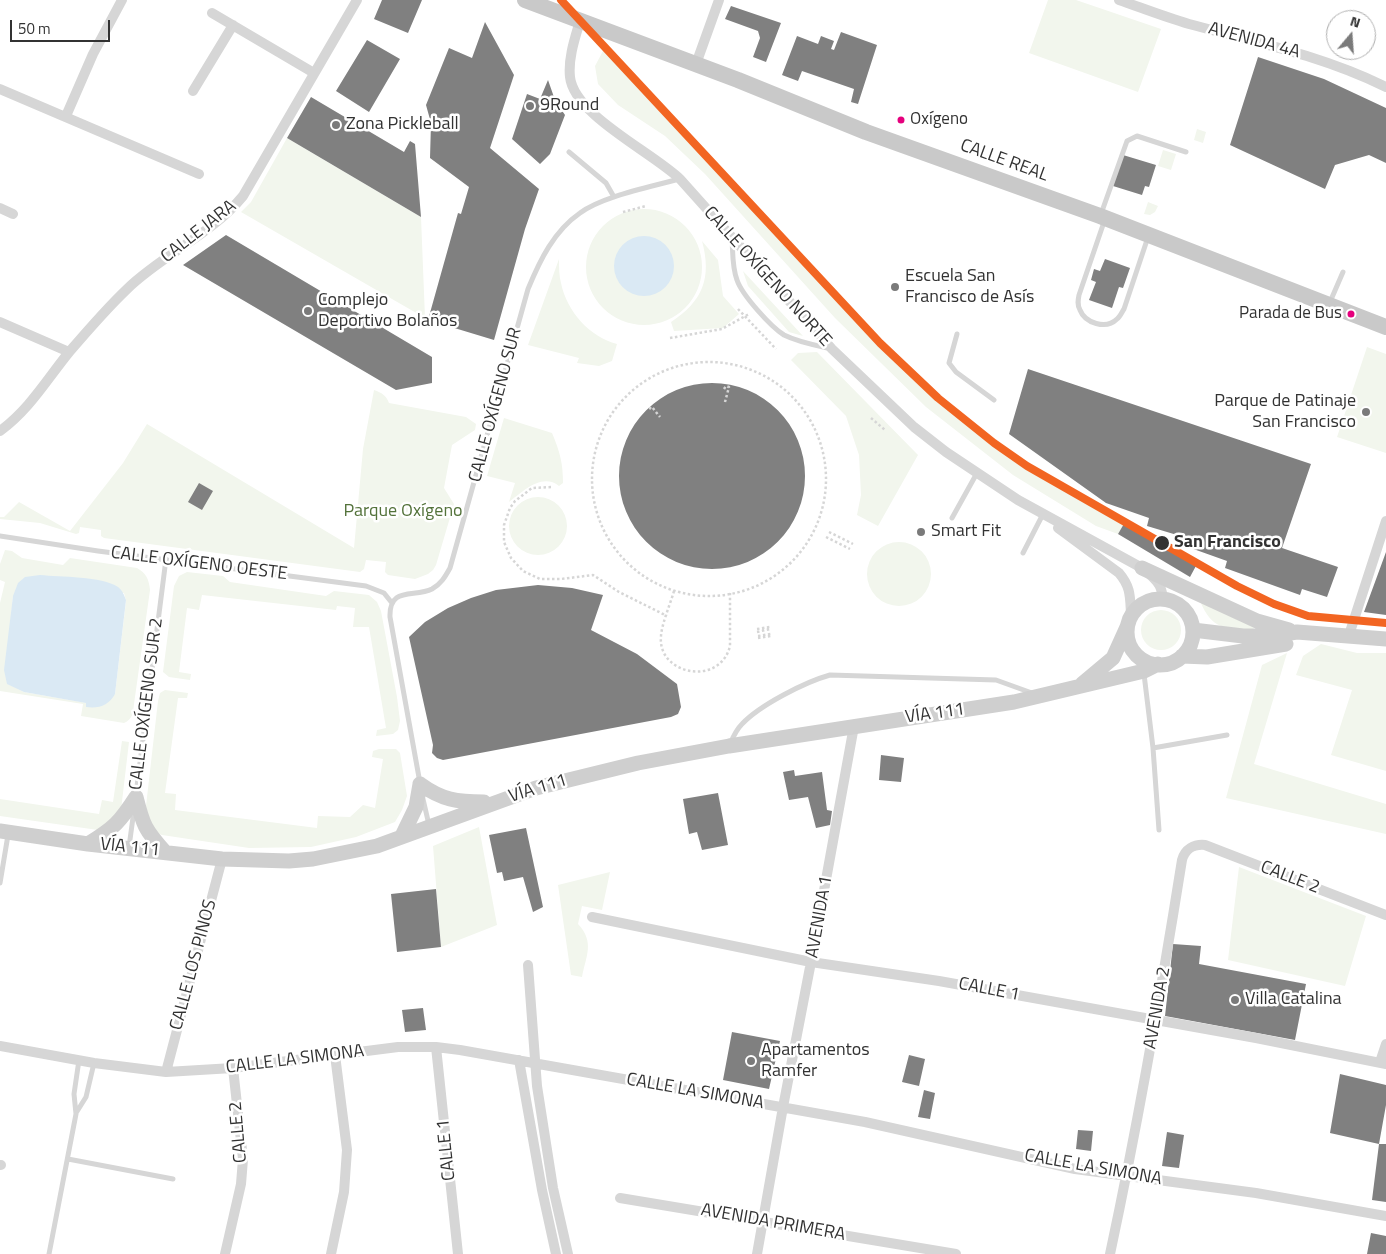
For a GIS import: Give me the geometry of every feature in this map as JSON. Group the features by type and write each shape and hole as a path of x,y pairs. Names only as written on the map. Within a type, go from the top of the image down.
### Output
{"main road":[{"name":"CALLE REAL","path":"525,0 696,64 866,132 1149,235 1386,327"},
{"path":"1142,568 1257,621 1297,632"},
{"path":"1162,599 1172,601 1187,612 1193,630 1192,640 1182,656 1168,663 1150,668 1147,662 1131,648 1127,638 1129,620 1142,604 1162,599"},
{"name":"VÍA 111","path":"1079,687 1113,658 1129,620"},
{"path":"1193,630 1243,636 1270,636 1297,632 1386,639"},
{"path":"1182,656 1207,657 1349,635"},
{"name":"VÍA 111","path":"4,831 88,844 222,859 289,861 313,859 377,846 495,802 580,776 729,746 979,708 1042,696 1150,668"},
{"path":"402,836 416,808 420,784 447,800 495,802"},
{"path":"88,844 114,826 136,797"},
{"path":"136,797 141,820 148,834 165,852"}],"street":[{"path":"66,116 93,54 122,0"},
{"name":"CALLE JARA","path":"0,431 22,412 69,352 126,290 143,274 232,210 243,196 357,0"},
{"path":"696,64 719,0"},
{"name":"AVENIDA 4A","path":"1119,0 1186,23 1308,55 1364,76 1386,87"},
{"path":"212,13 314,73"},
{"name":"CALLE OXÍGENO NORTE","path":"580,21 569,71 570,79 578,97 589,110 606,125 654,158 680,179 832,349 914,427 977,473 1023,502 1142,568 1156,580 1163,592 1162,599"},
{"path":"193,92 233,24"},
{"path":"0,89 199,174"},
{"path":"0,208 13,214"},
{"path":"0,322 69,352"},
{"name":"CALLE OXÍGENO NORTE","path":"1023,502 1119,573 1126,582 1130,593 1129,620"},
{"path":"1349,635 1386,521"},
{"name":"AVENIDA 1","path":"757,1254 782,1107 812,962 854,726"},
{"name":"CALLE 2","path":"1194,846 1205,845 1386,915"},
{"name":"AVENIDA 2","path":"1110,1254 1127,1176 1156,1021 1182,860 1186,851 1194,846"},
{"name":"CALLE LOS PINOS","path":"166,1072 222,859"},
{"name":"CALLE 1","path":"592,917 812,962 939,980 1383,1063"},
{"path":"528,965 537,1086 553,1188 568,1254"},
{"path":"1383,1063 1386,1044"},
{"name":"CALLE LA SIMONA","path":"0,1046 94,1063 166,1072 233,1068 398,1047 436,1047 865,1122 1075,1168 1256,1192 1386,1216"},
{"name":"CALLE 1","path":"436,1047 458,1254"},
{"path":"331,1254 344,1192 347,1150 335,1056"},
{"path":"519,1060 542,1190 556,1254"},
{"name":"CALLE 2","path":"225,1254 241,1184 243,1159 233,1068"},
{"name":"AVENIDA PRIMERA","path":"620,1198 762,1221 903,1250 956,1254"}],"lane":[{"path":"1149,235 1121,314 1112,323 1104,325 1086,319 1080,312 1078,304 1079,295 1127,141 1137,136 1186,152"},
{"path":"569,152 606,183 614,197"},
{"name":"CALLE OXÍGENO SUR","path":"392,603 401,595 432,589 444,578 450,568 528,289 538,264 554,239 570,221 587,209 614,197 680,179"},
{"path":"732,238 733,266 737,282 767,321 783,334 797,340 832,349"},
{"path":"1329,305 1343,272"},
{"path":"957,334 949,363 956,372 994,400"},
{"path":"952,518 977,473"},
{"path":"1024,553 1042,516"},
{"name":"CALLE OXÍGENO OESTE","path":"0,536 366,586 384,593 392,603"},
{"name":"CALLE OXÍGENO SUR 2","path":"129,848 166,559"},
{"path":"392,603 390,617 429,826"},
{"path":"1150,668 1159,830"},
{"path":"729,746 742,724 761,708 815,679 830,675 996,680 1042,696"},
{"path":"1154,748 1227,735"},
{"path":"0,883 4,831"},
{"path":"49,1254 76,1114 74,1094 79,1060"},
{"path":"76,1114 86,1097 94,1063"},
{"path":"68,1159 173,1179"}],"path":[{"path":"623,212 646,206"},
{"path":"738,309 776,349"},
{"path":"670,338 722,329 757,309"},
{"path":"718,362 757,372 791,395 815,427 826,466 824,506 809,543 782,572 749,590 730,594 712,596 674,591 640,574 614,548 597,514 592,477 598,440 616,407 644,382 678,366 718,362"},
{"path":"724,389 726,386 729,387 725,402"},
{"path":"651,409 652,407 660,418"},
{"path":"871,418 885,430"},
{"path":"551,487 532,488 515,500 510,508 504,524 504,542 511,558 523,571 540,579 593,576 619,592 667,616"},
{"path":"829,532 853,544"},
{"path":"826,537 850,549"},
{"path":"674,591 661,636 662,646 666,656 674,664 685,671 696,673 714,668 728,654 730,646 730,594"},
{"path":"757,631 770,628"},
{"path":"758,637 771,635"}],"green space":[{"path":"1048,0 1076,0 1161,29 1138,92 1029,53"},
{"path":"603,51 671,118 825,286 906,367 948,405 1008,454 1040,475 1125,522 1118,534 1096,526 1013,475 926,407 835,318 705,174 665,136 618,105 598,84 595,66"},
{"path":"1197,129 1206,132 1203,143 1194,140"},
{"path":"287,138 421,217 425,318 241,212 251,202"},
{"path":"1163,150 1176,154 1171,170 1158,166"},
{"path":"1148,202 1158,206 1155,212 1150,215 1144,214"},
{"path":"644,209 666,214 685,226 697,245 702,267 697,289 685,308 666,320 644,325 622,320 603,308 591,289 586,267 591,245 603,226 622,214"},
{"path":"702,241 718,260 723,296 739,314 723,328 674,331 671,322 691,306 702,288 706,266"},
{"path":"559,259 559,274 568,304 581,322 589,329 607,341 617,344 612,361 599,366 577,363 579,358 528,345"},
{"path":"743,271 803,336 789,332 748,286"},
{"name":"Parque de Patinaje San Francisco","path":"1367,347 1386,354 1386,453 1337,437"},
{"path":"817,352 918,455 878,526 857,515 861,495 859,455 846,416 791,360 798,353"},
{"name":"Parque Oxígeno","path":"374,390 387,398 389,403 466,417 476,424 475,430 452,445 444,488 454,504 436,565 428,574 415,579 388,575 385,572 386,562 366,560 364,569 360,572 104,538 101,536 101,530 80,527 79,533 76,534 40,523 0,519 19,502 70,531 123,463 147,424 354,548 363,449"},
{"path":"504,418 552,433 560,458 563,483 559,486 553,482 539,482 509,502 515,483 487,476"},
{"path":"538,497 554,502 562,510 567,526 562,542 554,550 538,555 522,550 514,542 509,526 514,510 522,502"},
{"path":"893,542 905,542 922,551 929,562 931,574 929,586 922,597 905,606 893,606 881,601 872,592 867,580 867,568 872,556 881,547"},
{"path":"5,550 12,551 22,558 63,565 70,558 137,568 145,574 150,590 133,710 129,720 124,723 81,716 83,704 0,691 0,603 5,582 0,580 0,564","holes":["124,593 126,601 115,694 86,707 87,703 24,692 18,689 11,617 13,596"]},
{"path":"187,572 223,576 230,582 326,596 334,591 369,595 377,602 381,611 397,697 400,721 398,730 393,734 376,736 377,730 386,728 369,627 353,627 355,608 337,606 336,610 202,595 199,610 187,608 179,672 191,674 190,680 169,677 163,672 174,586 179,576"},
{"path":"1200,601 1256,626 1252,630 1220,626 1209,617"},
{"path":"1165,610 1172,613 1178,619 1181,630 1180,638 1172,647 1165,650 1157,650 1150,647 1142,638 1141,626 1144,619 1153,611"},
{"path":"1321,644 1357,653 1386,653 1386,771 1331,755 1352,690 1296,675 1303,656"},
{"path":"1287,653 1254,764 1386,804 1386,834 1226,798 1262,665"},
{"path":"165,690 188,693 187,698 178,698 165,793 176,794 175,810 317,828 318,816 350,817 363,805 375,808 383,759 372,757 373,751 396,749 400,753 407,796 402,810 395,822 356,837 311,847 249,848 162,835 152,831 146,806 158,701 160,693"},
{"path":"122,741 129,742 121,810 98,830 0,816 0,799 99,814 102,800 113,802"},
{"path":"479,827 497,925 441,947 433,846"},
{"path":"1239,867 1366,916 1345,986 1228,960"},
{"path":"610,872 602,910 582,906 578,924 588,943 587,956 582,977 571,975 558,885"}],"shaded area":[{"path":"644,236 661,241 669,249 674,266 669,283 661,291 644,296 627,291 619,283 614,266 619,249 627,241"},
{"path":"40,575 102,581 118,587 123,593 126,600 115,694 110,701 103,705 86,707 86,703 24,692 7,684 4,670 13,596 18,583 25,577"}],"building":[{"path":"382,0 422,0 408,33 374,19"},
{"path":"731,6 781,23 766,62 753,57 760,38 758,31 725,19"},
{"path":"485,22 514,75 490,148 539,189 525,229 494,340 428,320 458,213 461,214 469,187 430,158 431,123 426,105 449,48 472,58"},
{"path":"841,32 877,45 858,104 851,102 854,89 802,71 798,81 782,75 797,36 818,44 821,36 834,41 831,49 834,50"},
{"path":"367,40 400,59 369,112 336,91"},
{"path":"1258,57 1324,79 1386,108 1386,163 1369,155 1335,165 1325,189 1230,145"},
{"path":"548,80 555,100 565,115 550,154 540,164 512,139 527,94 540,99"},
{"path":"311,97 404,152 410,141 415,144 421,217 287,138"},
{"path":"1123,155 1156,165 1149,187 1145,186 1142,195 1113,186"},
{"name":"Complejo Deportivo Bolaños","path":"226,235 432,357 432,383 396,390 183,265"},
{"path":"1105,259 1130,268 1123,288 1119,287 1112,308 1089,300 1096,282 1091,280 1094,269 1100,271"},
{"path":"1028,369 1311,464 1282,548 1338,567 1327,597 1302,589 1300,595 1225,568 1227,561 1185,546 1187,538 1147,526 1149,518 1106,503 1009,434"},
{"path":"703,383 721,383 748,390 764,398 778,410 790,424 798,440 805,467 805,485 798,512 790,528 778,542 764,554 748,562 721,569 703,569 676,562 660,554 634,528 623,503 619,485 619,467 626,440 634,424 660,398 685,387"},
{"path":"199,483 213,491 202,510 188,502"},
{"name":"San Francisco","path":"1125,522 1197,564 1190,577 1118,534"},
{"path":"1386,552 1386,615 1364,612"},
{"path":"538,585 572,588 603,595 591,630 637,654 677,684 681,707 678,714 671,717 443,760 437,758 432,753 433,745 409,637 425,622 448,608 471,598 496,590"},
{"path":"881,755 904,758 901,782 879,780"},
{"path":"794,770 795,776 822,772 827,810 832,811 830,825 816,828 808,797 789,800 783,772"},
{"path":"718,793 728,845 702,850 697,832 689,834 683,799"},
{"path":"526,828 543,907 533,912 523,877 504,881 502,872 497,873 489,835"},
{"path":"436,889 441,947 397,952 391,894"},
{"name":"Villa Catalina","path":"1173,944 1201,946 1199,964 1306,984 1295,1040 1165,1016"},
{"path":"423,1008 426,1030 405,1032 402,1010"},
{"name":"Apartamentos Ramfer","path":"732,1032 780,1041 769,1089 723,1080"},
{"path":"909,1055 925,1059 919,1086 902,1082"},
{"path":"1340,1074 1386,1085 1386,1105 1379,1144 1330,1133"},
{"path":"924,1090 935,1093 930,1119 918,1117"},
{"path":"1078,1130 1093,1131 1091,1151 1076,1149"},
{"path":"1167,1132 1184,1135 1179,1168 1162,1166"},
{"path":"1379,1144 1386,1144 1386,1202 1372,1200"},
{"path":"1371,1233 1386,1236 1386,1254 1367,1254"}],"transit line":[{"path":"561,0 880,343 938,398 994,443 1027,466 1237,586 1274,604 1308,616 1386,623"}],"place":[{"name":"9Round","path":"530,106"},
{"name":"Oxígeno","path":"901,120"},
{"name":"Zona Pickleball","path":"336,125"},
{"name":"Escuela San Francisco de Asís","path":"895,287"},
{"name":"Complejo Deportivo Bolaños","path":"308,311"},
{"name":"Parada de Bus","path":"1351,314"},
{"name":"Parque de Patinaje San Francisco","path":"1366,412"},
{"name":"Smart Fit","path":"921,532"},
{"name":"San Francisco","path":"1162,543"},
{"name":"Villa Catalina","path":"1235,1000"},
{"name":"Apartamentos Ramfer","path":"751,1061"}]}
